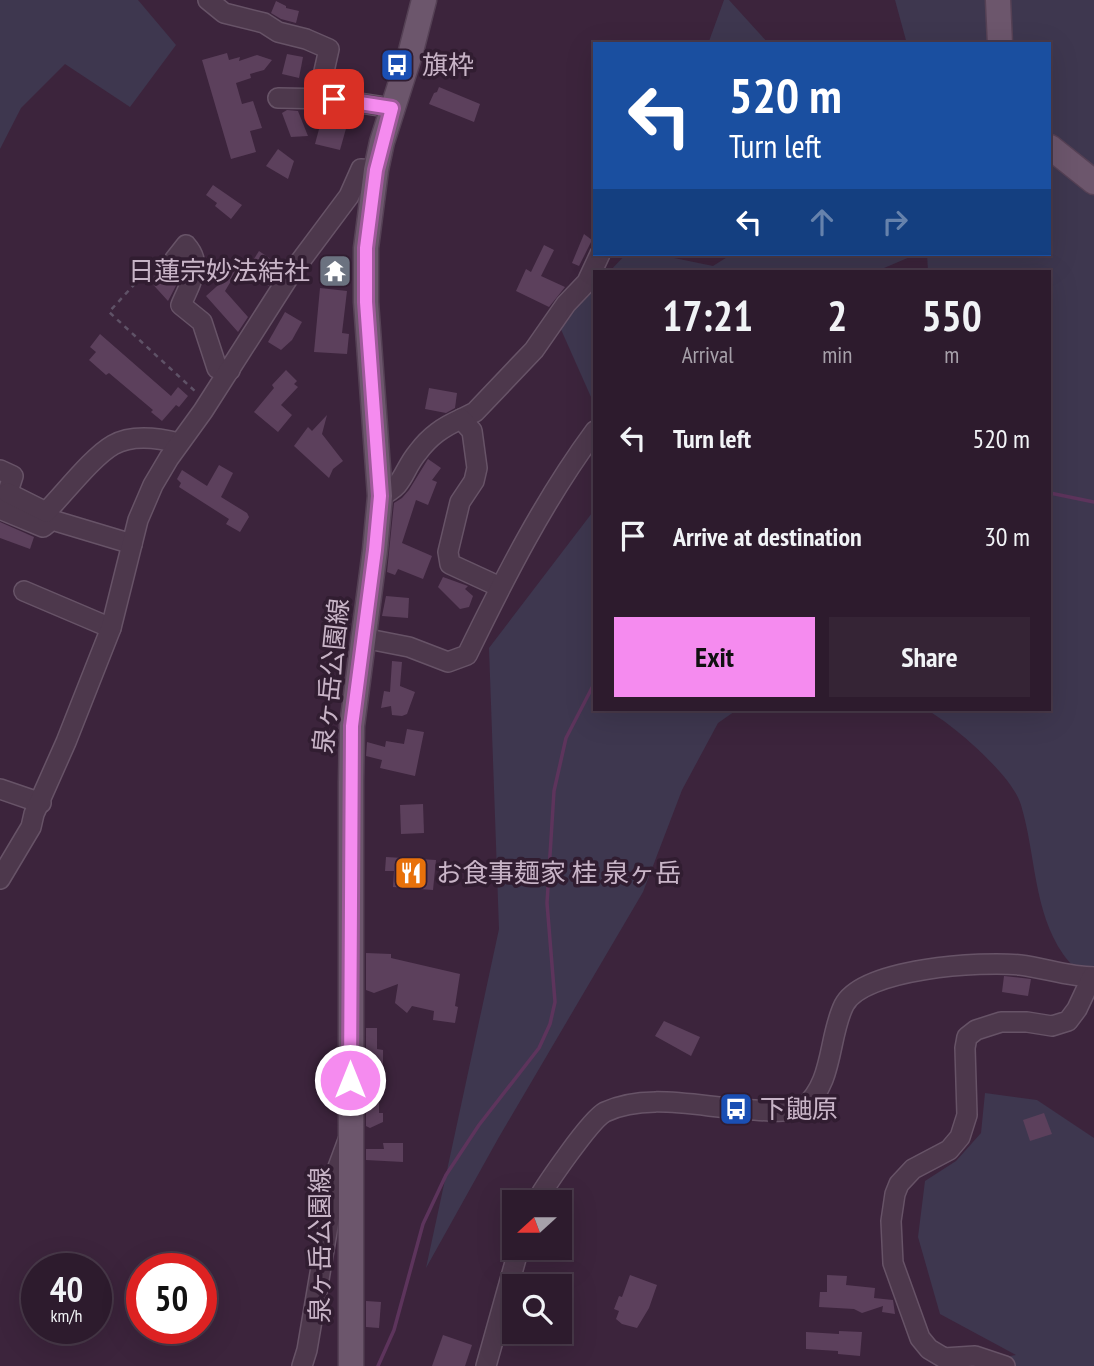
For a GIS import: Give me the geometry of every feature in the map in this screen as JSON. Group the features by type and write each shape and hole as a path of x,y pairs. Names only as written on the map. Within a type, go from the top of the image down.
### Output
{"main road":[{"name":"泉ヶ岳公園線","path":"351,1366 352,726 380,496 365,288 366,248 376,170 424,0"},
{"path":"998,0 1000,42"},
{"path":"1051,148 1094,183"}],"street":[{"path":"208,0 224,13 264,23 278,32 306,39 329,49 318,98"},
{"path":"278,98 318,98 392,108"},
{"path":"0,879 32,827 34,814 41,803 111,628 138,520 153,485 290,275 349,196 361,169 376,170"},
{"path":"175,259 186,245 194,254 195,269 181,305 202,322 217,368 230,370"},
{"path":"380,496 394,491 416,454 439,429 475,412 534,350 566,304 587,282 599,256"},
{"path":"461,419 472,431 477,468 474,481 460,502 448,552 450,564 500,587"},
{"path":"363,638 408,648 447,662 467,655 500,587 567,468 593,433"},
{"path":"8,493 46,512 113,445 136,438 165,439 179,443"},
{"path":"0,470 13,476 2,510 43,527 52,520 132,544"},
{"path":"24,590 111,628"},
{"path":"0,789 41,803"},
{"path":"544,1190 594,1122 605,1112 632,1105 656,1103 782,1112 803,1108 816,1092 826,1069 844,1006 855,991 872,982 911,972 1008,964 1093,977 1068,1021 1052,1026 1001,1022 976,1030 967,1037 967,1115 960,1137 949,1150 913,1169 895,1194 891,1221 893,1264 920,1338 929,1349 944,1358 975,1356 1005,1366"},
{"path":"302,1366 338,1167 350,1136"},
{"path":"486,1366 516,1260"}],"path":[{"path":"142,276 109,312 208,403"}],"shaded area":[{"path":"0,0 138,0 176,45 130,107 65,64 21,108 0,149"},
{"path":"724,0 729,0 767,42 709,42"},
{"path":"895,0 1094,0 1094,983 1073,966 1053,937 1040,901 1026,824 1016,793 980,751 928,711 1051,711 1051,270 928,270 927,256 1051,256 1051,42 906,42"},
{"path":"624,256 665,256 713,266 729,256 912,256 879,270 611,270"},
{"path":"593,289 591,397 559,325"},
{"path":"593,512 593,711 735,711 718,723 682,790 643,892 499,1137 426,1268 499,929 489,648"},
{"path":"985,1093 1037,1100 1094,1138 1094,1366 952,1366 1016,1355 940,1314 918,1237 925,1181 956,1161 981,1133"}],"building":[{"path":"276,1 286,8 299,11 296,23 271,13"},
{"path":"227,53 229,60 240,57 239,61 257,55 272,60 264,70 250,74 251,78 236,83 242,104 253,101 262,128 250,131 256,152 231,159 202,60"},
{"path":"287,54 303,57 299,78 282,74"},
{"path":"439,87 480,104 474,122 429,104"},
{"path":"287,110 298,111 308,136 291,137 282,113"},
{"path":"322,118 347,125 340,150 315,144"},
{"path":"278,149 294,161 288,179 266,166"},
{"path":"213,185 242,205 231,219 206,195"},
{"path":"584,234 592,240 579,266 572,263"},
{"path":"544,245 554,250 541,276 565,287 549,307 516,291 526,269 531,272"},
{"path":"259,251 281,266 269,286 247,270"},
{"path":"226,264 237,271 225,291 248,317 238,332 206,296 225,279 219,275"},
{"path":"165,267 179,280 168,301 148,279"},
{"path":"320,288 347,291 342,333 349,334 347,354 314,352"},
{"path":"285,312 302,322 292,340 281,350 268,342"},
{"path":"100,334 171,396 178,387 188,396 162,421 151,412 153,410 109,373 106,375 89,360 96,352 90,347"},
{"path":"286,370 297,381 294,384 298,387 281,405 292,415 278,432 254,412"},
{"path":"429,388 457,393 455,408 446,413 425,409"},
{"path":"327,415 322,434 343,461 333,469 329,478 294,446 308,427 312,431"},
{"path":"428,459 441,468 432,480 437,482 428,505 416,500 402,543 432,556 423,579 398,569 395,575 387,572 394,503 409,490"},
{"path":"219,465 233,473 221,497 249,517 240,532 226,524 229,519 179,487 181,483 177,479 182,470 207,486"},
{"path":"0,522 34,537 30,549 0,538"},
{"path":"443,577 468,586 465,589 473,596 469,607 460,609 438,587"},
{"path":"386,596 409,598 408,618 382,616"},
{"path":"392,661 402,662 400,686 415,692 407,714 402,716 392,715 391,706 381,708 384,691 390,692"},
{"path":"407,729 424,732 415,776 380,768 382,760 366,756 367,742 385,747 386,741 404,744"},
{"path":"423,804 424,833 401,834 400,805"},
{"path":"386,857 436,860 433,890 393,887 394,871 385,871"},
{"path":"366,953 391,954 391,958 460,974 455,1023 433,1020 434,1011 412,1006 407,1013 395,1003 398,984 374,993 366,990"},
{"path":"1004,976 1031,979 1028,996 1002,992"},
{"path":"664,1021 700,1037 691,1056 655,1036"},
{"path":"366,1028 377,1028 377,1049 383,1050 383,1068 366,1067"},
{"path":"366,1086 379,1087 379,1113 383,1113 383,1122 370,1128 366,1126"},
{"path":"1044,1113 1052,1134 1030,1141 1023,1120"},
{"path":"383,1143 403,1143 403,1162 366,1160 366,1149 384,1149"},
{"path":"630,1275 657,1285 649,1308 637,1328 622,1324 616,1319 619,1311 614,1309 619,1296 622,1297"},
{"path":"827,1275 847,1276 846,1285 875,1288 874,1298 893,1300 895,1314 882,1312 883,1306 862,1313 854,1309 819,1307 820,1292 827,1292"},
{"path":"366,1301 381,1302 379,1328 366,1327"},
{"path":"839,1331 862,1332 860,1356 838,1354 838,1351 806,1349 806,1332 839,1334"},
{"path":"443,1335 472,1345 465,1366 432,1366"}],"waterway":[{"path":"1051,493 1094,502"},
{"path":"378,1366 394,1330 423,1224 446,1175 479,1125 539,1048 550,1024 555,1002 547,903 554,791 566,738 593,686"}],"place":[{"name":"旗枠","path":"397,65"},
{"name":"日蓮宗妙法結社","path":"335,271"},
{"name":"お食事麺家 桂 泉ヶ岳","path":"411,873"},
{"name":"下鼬原","path":"736,1109"}],"route":[{"path":"334,99 392,108 376,170 366,248 366,302 380,496 352,726 350,1080"}]}
